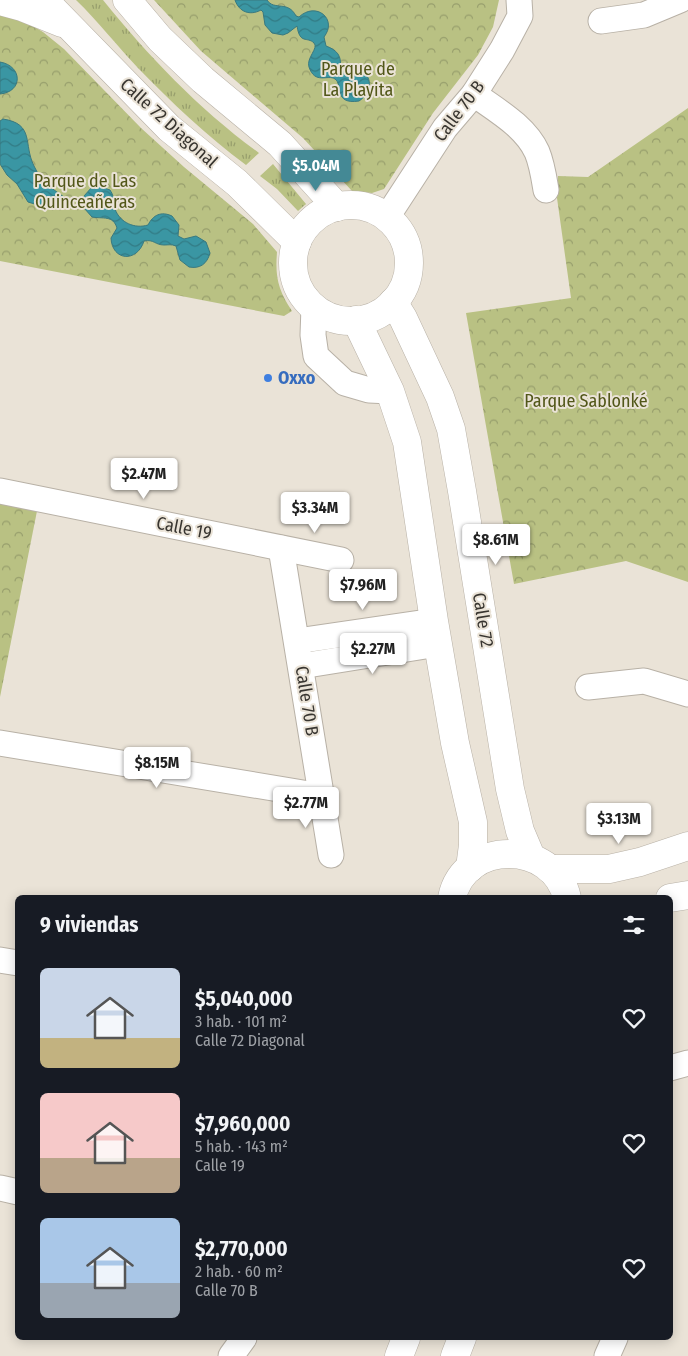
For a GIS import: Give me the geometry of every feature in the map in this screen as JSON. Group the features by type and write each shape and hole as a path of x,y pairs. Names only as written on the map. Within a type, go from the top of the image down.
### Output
{"main road":[{"name":"Calle 72 Diagonal","path":"44,0 169,128 237,183 297,242"},
{"path":"127,0 160,39 202,80 280,144 337,207"},
{"path":"0,1 22,7 70,26"},
{"path":"363,206 376,210 387,217 402,236 409,258 406,282 401,293 393,302 376,314 356,320 330,317 314,307 301,292 295,281 293,268 293,254 303,230 312,219 337,207 363,206"},
{"name":"Calle 72","path":"393,302 403,318 440,397 451,429 510,789 520,831 540,863 559,880 566,895"},
{"path":"356,320 390,391 407,442 455,743 473,822 470,868"},
{"path":"453,895 460,879 470,868 481,860 497,854 514,853 540,863 609,869 640,862 688,846"},
{"path":"673,898 688,895"},
{"path":"398,1356 405,1340"},
{"path":"454,1356 461,1340"}],"street":[{"name":"Calle 70 B","path":"387,217 445,128 474,94 502,50 520,16 519,0"},
{"path":"601,21 644,15 680,0"},
{"path":"474,94 511,121 537,152 546,190"},
{"path":"314,307 313,335 316,356 345,383 369,390 390,391"},
{"name":"Calle 19","path":"0,491 341,560"},
{"name":"Calle 70 B","path":"281,548 331,855"},
{"path":"297,641 436,632"},
{"path":"301,666 436,632"},
{"path":"588,686 644,681 688,694"},
{"path":"0,743 321,796"},
{"path":"0,960 15,962"},
{"path":"673,1067 688,1063"},
{"path":"0,1188 15,1191"},
{"path":"231,1356 243,1340"},
{"path":"607,1356 614,1340"}],"green space":[{"path":"76,0 103,0 138,42 176,82 216,119 259,153 246,165 217,143 130,60"},
{"name":"Parque de La Playita","path":"154,0 499,0 493,27 478,55 433,113 384,189 372,193 352,191 303,138 201,51"},
{"name":"Parque de Las Quinceañeras","path":"0,10 23,20 43,32 64,49 141,128 184,167 253,224 277,252 278,283 292,311 284,316 0,261"},
{"name":"Parque Sablonké","path":"688,108 688,582 626,561 514,584 466,313 571,298 557,198 558,176 588,177"},
{"path":"273,164 306,204 298,211 277,189 260,176"},
{"path":"0,503 37,511 0,697"}],"water":[{"path":"235,0 267,0 273,5 289,8 299,17 312,11 323,14 328,24 328,30 324,37 326,46 338,54 340,67 343,71 358,70 368,77 369,86 366,94 359,101 345,100 340,93 335,79 318,77 312,72 309,67 309,60 315,45 300,36 297,26 283,35 272,33 265,25 261,10 253,13 245,12"},
{"path":"0,62 8,64 13,68 17,79 13,89 0,94"},
{"path":"3,119 20,125 24,130 34,166 43,180 64,197 66,200 62,206 48,208 28,202 17,184 7,175 0,164 0,121"},
{"path":"98,186 110,190 117,214 128,224 143,226 148,225 158,215 172,216 179,225 178,236 184,239 196,236 206,242 210,253 207,260 200,266 189,267 180,260 176,246 161,245 152,241 144,241 141,248 131,256 120,255 112,246 111,238 117,228 113,221 107,218 92,217 84,208 84,196 92,187"}],"place":[{"name":"Oxxo","path":"268,378"}]}
